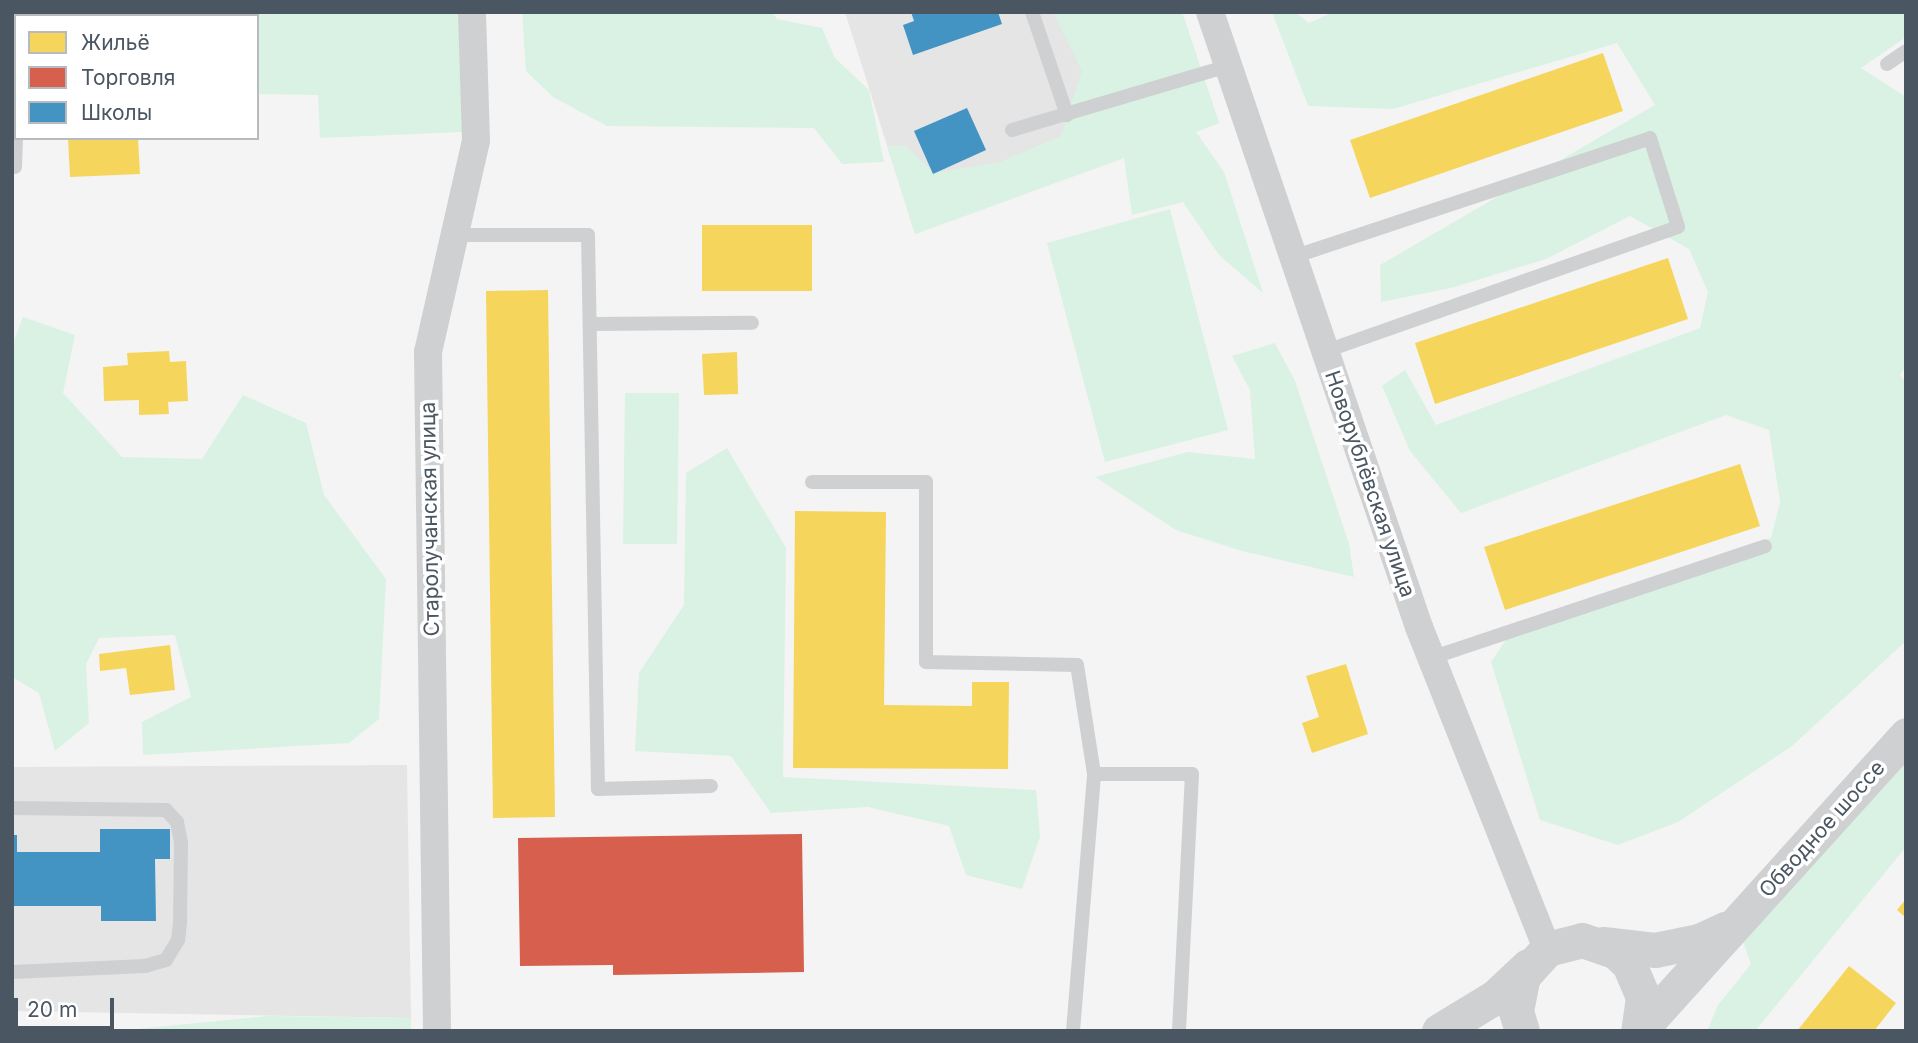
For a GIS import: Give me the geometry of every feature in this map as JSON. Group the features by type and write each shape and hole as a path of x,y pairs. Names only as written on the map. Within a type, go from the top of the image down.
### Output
{"street":[{"name":"Старолучанская улица","path":"437,1031 428,352 476,141 472,12"},
{"name":"Новорублёвская улица","path":"1210,12 1431,658 1540,955"},
{"name":"Обводное шоссе","path":"1638,1031 1670,992 1738,924 1906,735"},
{"name":"Обводное шоссе","path":"1540,955 1582,940 1655,950 1699,941 1738,924"},
{"path":"1600,944 1616,952 1639,980 1643,1016 1638,1031"},
{"path":"1439,1031 1494,998 1540,955"},
{"path":"1522,1031 1517,993 1540,955"}],"lane":[{"path":"1032,12 1067,114"},
{"path":"1887,64 1906,51"},
{"path":"1012,130 1228,66"},
{"path":"1293,257 1650,138 1678,227 1325,351"},
{"path":"15,167 16,140"},
{"path":"455,234 588,234 598,789 711,786"},
{"path":"590,324 752,323"},
{"path":"812,482 926,482 926,662 1077,665 1094,774 1073,1031"},
{"path":"1431,658 1765,546"},
{"path":"1094,774 1192,774 1179,1031"},
{"path":"12,808 166,810 177,822 181,855 178,940 166,960 145,966 12,972"}],"shaded area":[{"path":"845,12 1182,12 1219,123 915,234"},
{"path":"407,765 411,1018 12,1011 12,767"}],"green space":[{"path":"458,12 462,132 320,138 318,95 259,94 259,14 240,14"},
{"path":"522,12 772,12 777,19 822,28 835,58 869,90 884,162 842,164 814,128 607,126 553,97 526,71"},
{"path":"1053,12 1182,12 1219,123 1196,132 1224,172 1263,293 1219,255 1183,202 1132,215 1124,158 915,234 887,146 906,146 934,173 1000,162 1061,136 1082,71"},
{"path":"1272,12 1295,12 1309,23 1333,12 1906,12 1906,37 1861,68 1906,97 1906,365 1900,375 1906,383 1906,641 1792,746 1678,822 1618,845 1540,820 1491,662 1518,622 1771,538 1780,502 1769,430 1726,415 1461,513 1410,451 1382,386 1405,370 1436,425 1700,328 1708,292 1689,249 1630,216 1546,259 1451,288 1381,302 1380,265 1655,105 1617,43 1393,109 1308,106"},
{"path":"1170,209 1228,430 1105,462 1047,243"},
{"path":"23,317 75,335 63,393 122,457 202,459 243,395 306,423 324,495 386,579 379,719 349,743 143,755 142,722 191,697 175,635 99,638 86,664 89,723 55,751 39,693 12,677 12,346"},
{"path":"1275,343 1295,381 1349,544 1354,577 1242,551 1176,530 1095,477 1188,452 1255,459 1250,390 1232,356"},
{"path":"625,393 679,393 677,544 623,544"},
{"path":"727,448 786,548 783,777 1036,790 1040,837 1022,889 966,875 949,826 868,807 771,813 731,756 635,751 639,673 684,605 686,473"},
{"path":"1906,749 1906,847 1755,1031 1707,1031 1718,1005 1751,964 1741,936"},
{"path":"268,1016 411,1018 411,1031 116,1031"}],"building: Жильё":[{"path":"1603,53 1623,111 1370,198 1350,140"},
{"path":"68,140 138,140 140,174 70,177"},
{"path":"702,225 812,225 812,291 702,291"},
{"path":"1668,258 1688,319 1435,404 1415,343"},
{"path":"548,290 555,817 493,818 486,291"},
{"path":"169,351 170,362 186,361 188,401 168,402 169,414 139,415 139,400 104,401 103,367 128,365 127,353"},
{"path":"737,352 738,394 704,395 702,354"},
{"path":"1740,464 1760,526 1505,610 1484,547"},
{"path":"795,511 886,512 884,705 972,706 972,682 1009,682 1008,769 793,768"},
{"path":"170,645 175,690 130,695 126,668 100,671 99,654"},
{"path":"1346,664 1368,734 1312,753 1302,723 1319,717 1306,676"},
{"path":"1906,899 1906,918 1897,910"},
{"path":"1849,966 1896,1003 1874,1031 1797,1031"}],"building: Торговля":[{"path":"802,834 804,972 613,975 613,965 520,966 518,838"}],"building: Школы":[{"path":"911,12 998,12 1002,24 913,55 903,25 914,21"},
{"path":"967,108 986,150 933,174 914,131"},
{"path":"100,829 170,829 170,859 155,859 156,921 101,921 101,906 12,906 12,835 17,835 17,852 100,852"}]}
